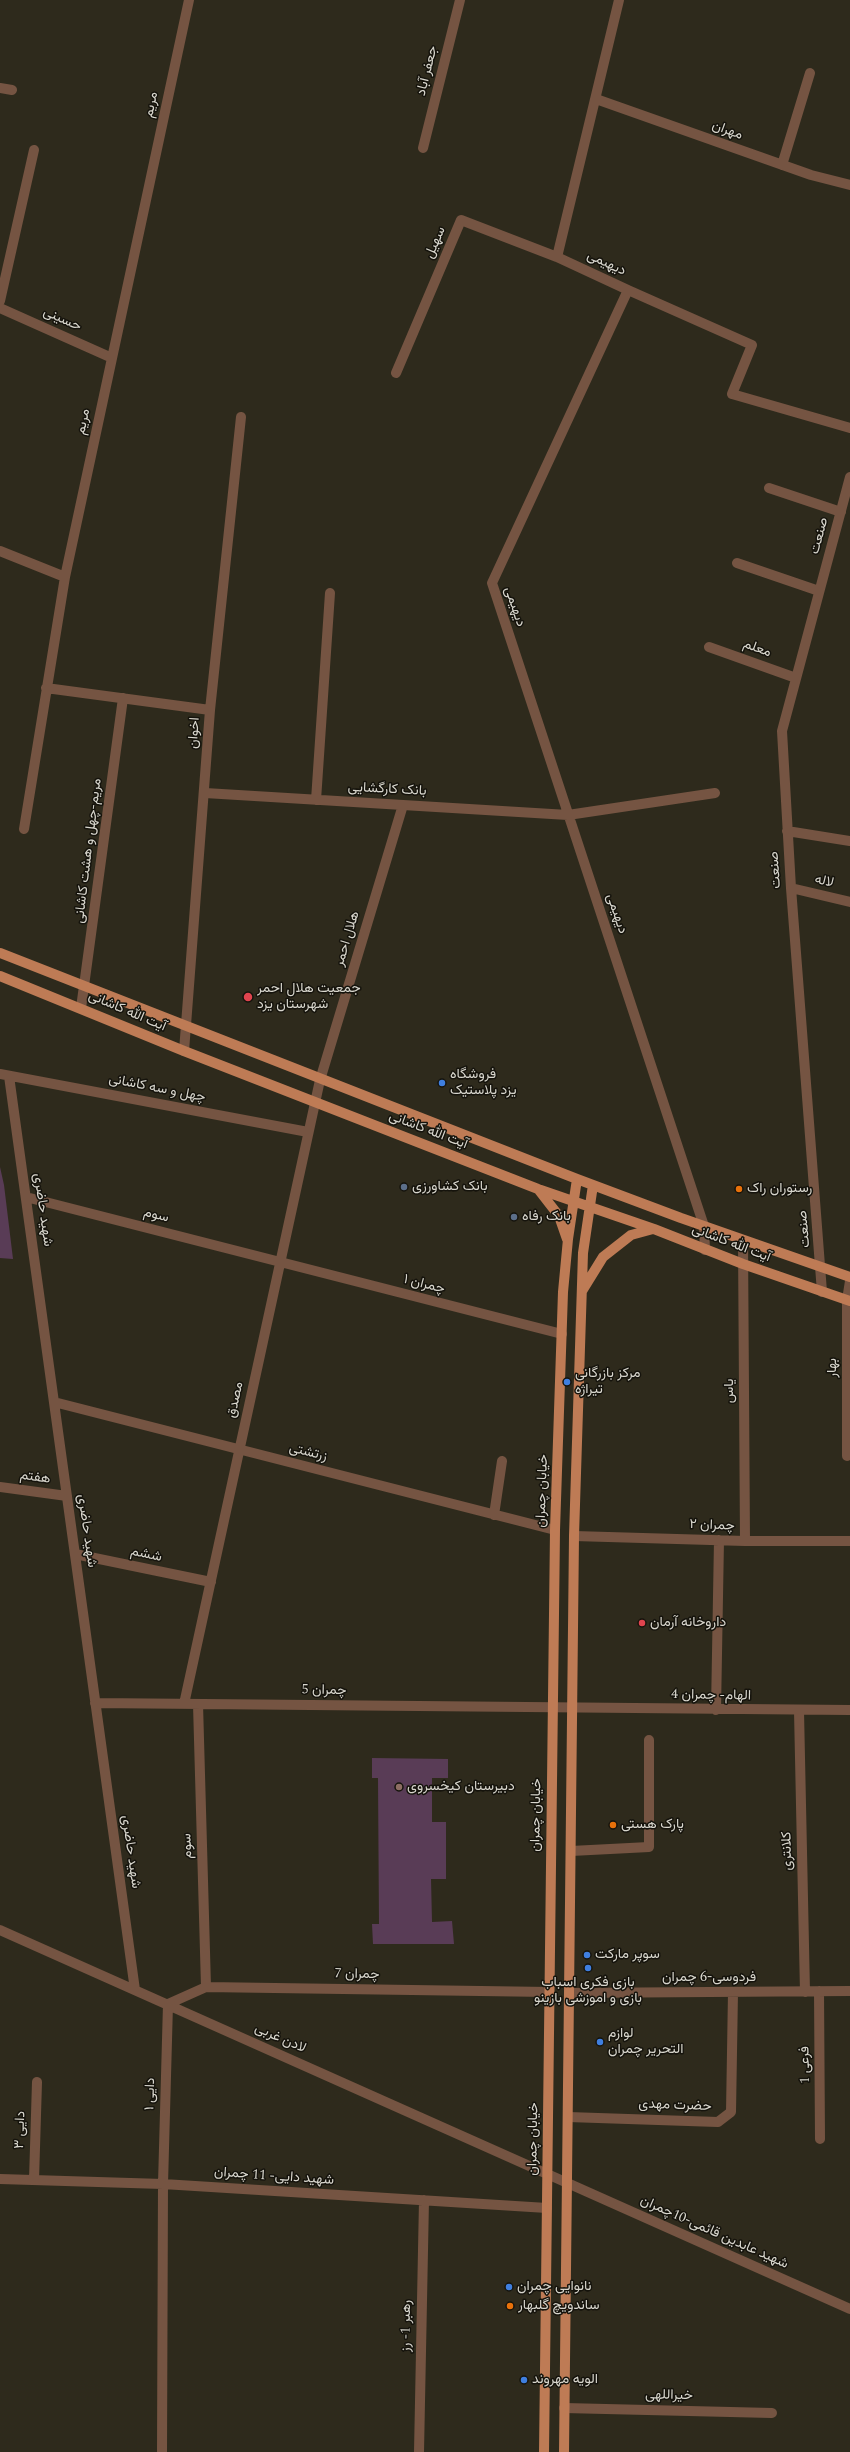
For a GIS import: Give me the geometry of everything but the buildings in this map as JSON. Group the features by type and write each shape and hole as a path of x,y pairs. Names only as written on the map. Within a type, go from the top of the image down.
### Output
{"main road":[{"name":"آیت الله کاشانی","path":"0,953 320,1080 577,1179 743,1241 822,1269 850,1277"},
{"name":"آیت الله کاشانی","path":"0,976 538,1189 654,1229 743,1264 849,1300"},
{"name":"خیابان چمران","path":"544,2452 555,1530 562,1334 568,1239 577,1179"},
{"path":"564,2452 574,1536 583,1253 593,1185"},
{"path":"538,1189 559,1216 568,1239"},
{"path":"581,1292 603,1257 632,1234 654,1229"}],"street":[{"name":"مریم","path":"24,829 65,576 189,0"},
{"name":"جعفر آباد","path":"424,148 460,0"},
{"path":"557,257 619,0"},
{"path":"782,165 810,73"},
{"path":"0,88 12,90"},
{"name":"مهران","path":"596,99 782,165 850,185"},
{"path":"0,301 34,150"},
{"name":"سهیل","path":"396,373 461,220 557,257"},
{"name":"دیهیمی","path":"557,257 628,290 492,583 704,1226 705,1250"},
{"path":"628,290 752,345 732,394 850,428"},
{"name":"حسینی","path":"0,308 112,358"},
{"name":"اخوان","path":"184,1050 205,793 210,710 241,417"},
{"name":"صنعت","path":"822,1292 822,1269 791,888 782,730 850,477"},
{"path":"769,488 841,512"},
{"path":"0,551 65,576"},
{"path":"737,563 819,591"},
{"path":"316,800 330,592"},
{"name":"معلم","path":"709,647 796,678"},
{"path":"46,688 210,710"},
{"name":"مریم-چهل و هشت کاشانی","path":"81,1008 123,698"},
{"name":"بانک کارگشایی","path":"205,793 568,815 715,793"},
{"name":"هلال احمر","path":"315,1102 320,1080 403,805"},
{"path":"787,831 850,841"},
{"name":"لاله","path":"791,888 850,902"},
{"name":"چهل و سه کاشانی","path":"4,1075 308,1132"},
{"name":"شهید حاضری","path":"4,1075 26,1197 135,1990"},
{"name":"مصدق","path":"184,1704 315,1102"},
{"name":"سوم","path":"26,1197 280,1262"},
{"name":"یاس","path":"743,1241 745,1541"},
{"name":"چمران ۱","path":"280,1262 562,1334"},
{"name":"بهار","path":"848,1456 850,1280"},
{"name":"زرتشتی","path":"54,1402 555,1530"},
{"path":"494,1514 502,1461"},
{"name":"هفتم","path":"0,1487 67,1496"},
{"name":"چمران ۲","path":"574,1536 745,1541 850,1541"},
{"path":"716,1710 720,1540"},
{"name":"ششم","path":"75,1554 211,1582"},
{"name":"چمران 5","path":"95,1703 572,1708"},
{"name":"سوم","path":"198,1704 206,1987"},
{"name":"الهام- چمران 4","path":"572,1708 799,1711 850,1710"},
{"name":"کلانتری","path":"799,1711 805,1992"},
{"path":"571,1851 649,1847 649,1740"},
{"name":"لادن غربی","path":"0,1930 567,2182"},
{"name":"چمران 7","path":"168,2004 206,1987 549,1992"},
{"name":"فرعی 1","path":"819,1991 820,2139"},
{"name":"فردوسی-6 چمران","path":"569,1993 850,1991"},
{"name":"حضرت مهدی","path":"568,2117 718,2122 731,2112 733,1992"},
{"name":"دایی ۱","path":"162,2452 163,2184 168,2004"},
{"name":"دایی ۳","path":"34,2180 37,2082"},
{"name":"شهید دایی- 11 چمران","path":"0,2179 163,2184 547,2208"},
{"name":"شهید عابدین قائمی-10چمران","path":"567,2182 850,2309"},
{"name":"رهبر 1- رز","path":"419,2452 424,2200"},
{"name":"خیراللهی","path":"564,2408 772,2413"}],"place":[{"name":"جمعیت هلال احمر شهرستان یزد","path":"248,997"},
{"name":"فروشگاه یزد پلاستیک","path":"442,1083"},
{"name":"بانک کشاورزی","path":"404,1187"},
{"name":"رستوران راک","path":"739,1189"},
{"name":"بانک رفاه","path":"514,1217"},
{"name":"مرکز بازرگانی تیراژه","path":"567,1382"},
{"name":"داروخانه آرمان","path":"642,1623"},
{"name":"دبیرستان کیخسروی","path":"399,1787"},
{"name":"پارک هستی","path":"613,1825"},
{"name":"سوپر مارکت","path":"587,1955"},
{"name":"بازی فکری اسباب بازی و اموزشی بازینو","path":"588,1968"},
{"name":"لوازم التحریر چمران","path":"600,2042"},
{"name":"نانوایی چمران","path":"509,2287"},
{"name":"ساندویچ گلبهار","path":"510,2306"},
{"name":"الویه مهروند","path":"524,2380"}]}
